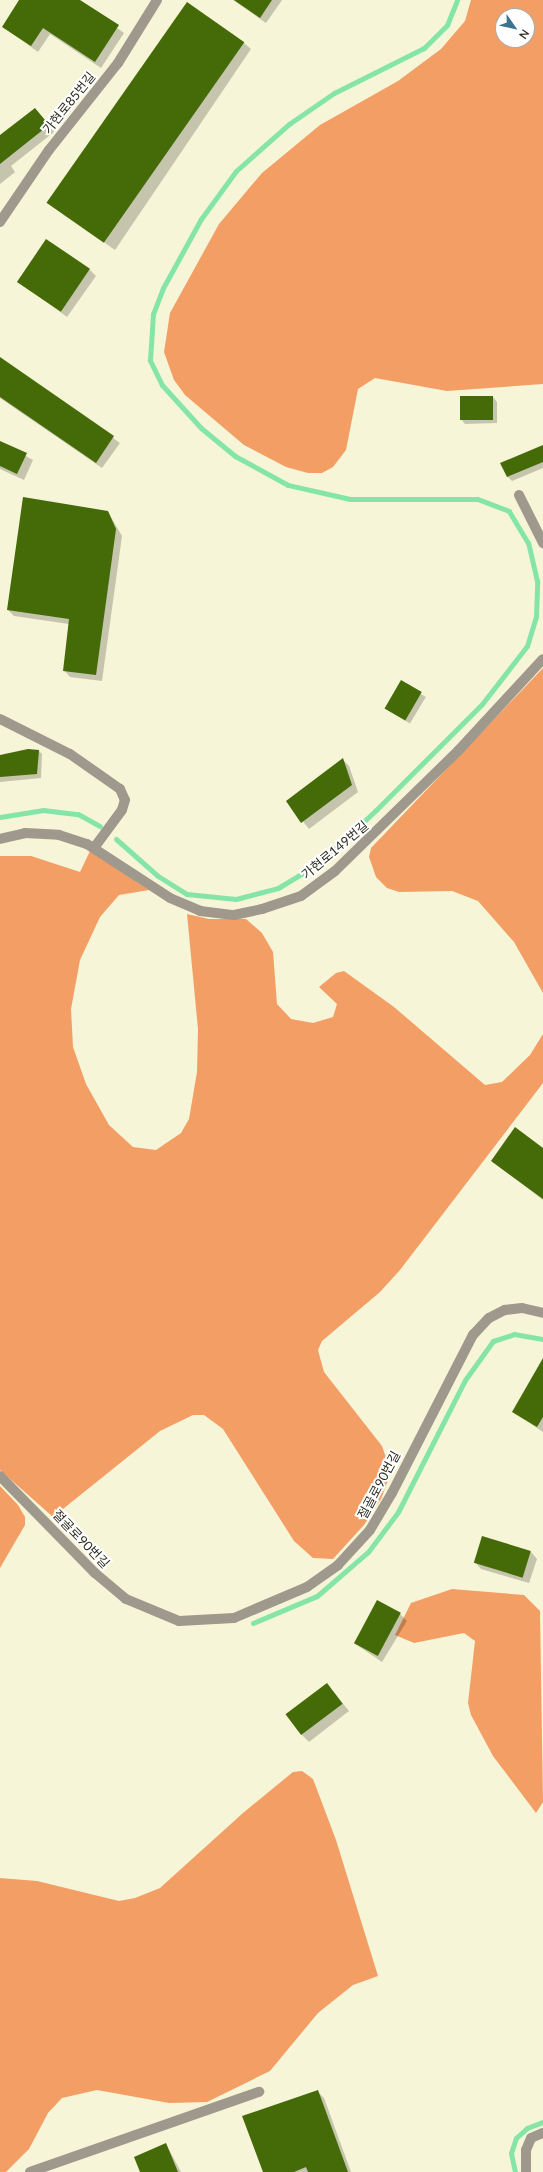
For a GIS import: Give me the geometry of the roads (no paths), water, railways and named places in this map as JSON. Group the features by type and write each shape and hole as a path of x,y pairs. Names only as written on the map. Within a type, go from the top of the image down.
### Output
{"lane":[{"name":"가현로85번길","path":"0,222 49,150 118,63 157,0"},
{"path":"519,495 543,543"},
{"name":"가현로149번길","path":"0,839 25,834 59,835 94,848 170,898 200,910 234,915 301,896 335,871 380,829 543,659"},
{"path":"0,719 70,754 120,789 125,800 122,810 94,848"},
{"name":"절골로90번길","path":"0,1476 95,1574 126,1599 179,1621 234,1618 307,1587 338,1565 370,1530 392,1493 473,1335 489,1318 505,1310 522,1308 543,1313"},
{"path":"30,2172 259,2092"},
{"path":"526,2172 531,2138 543,2133"}],"waterway":[{"path":"116,839 158,876 187,894 236,899 278,888 321,862 376,810 482,704 527,646 536,617 537,581 528,543 509,511 477,499 350,499 288,485 235,456 201,428 162,385 150,360 153,314 163,288 201,219 236,171 289,124 334,93 424,48 447,25 457,0"},
{"path":"0,817 43,810 78,814 100,826"},
{"path":"253,1623 317,1596 368,1552 398,1512 465,1380 493,1341 514,1334 543,1339"},
{"path":"515,2172 511,2153 516,2138 527,2128 543,2122"}]}
